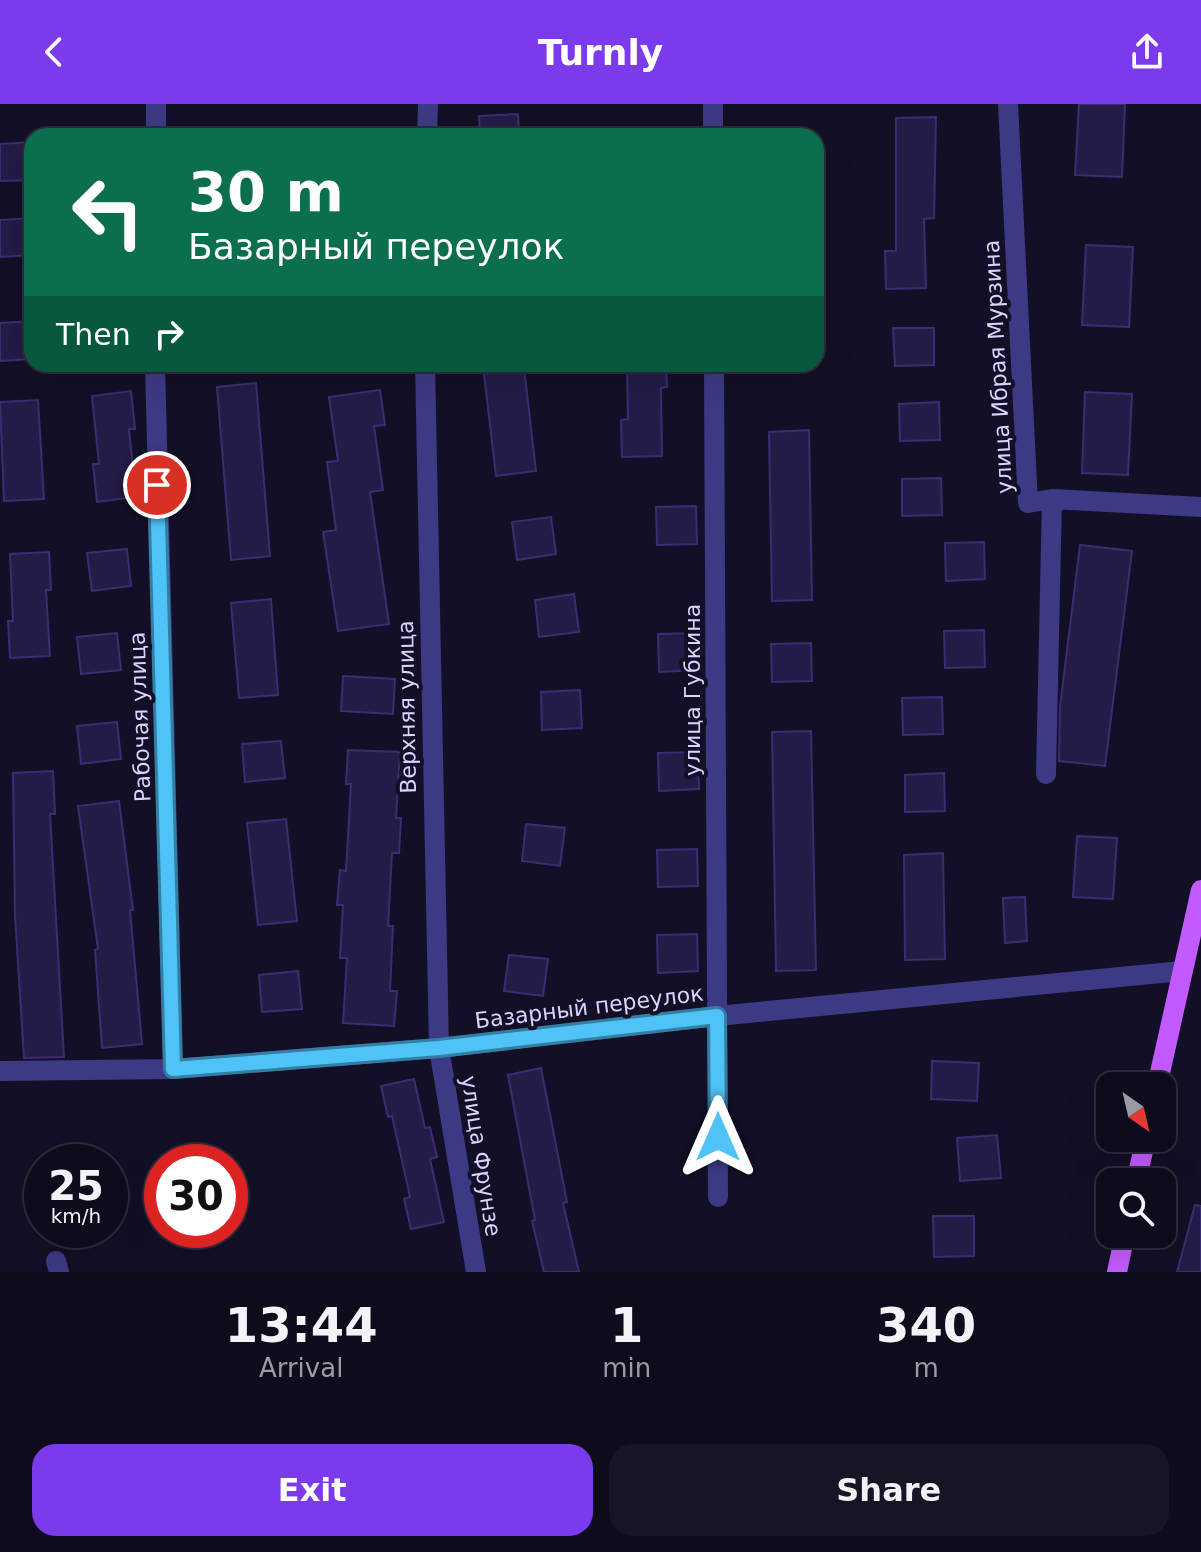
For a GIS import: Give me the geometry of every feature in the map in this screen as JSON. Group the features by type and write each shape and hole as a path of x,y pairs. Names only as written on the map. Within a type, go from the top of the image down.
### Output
{"main road":[{"path":"1160,1072 1201,890"},
{"path":"1117,1272 1122,1248"}],"street":[{"path":"156,104 156,128"},
{"path":"427,128 428,104"},
{"path":"713,104 713,128"},
{"name":"улица Ибрая Мурзина","path":"1008,104 1028,503 1052,499 1201,507"},
{"name":"Рабочая улица","path":"155,372 173,1069"},
{"name":"Верхняя улица","path":"425,372 439,1048"},
{"name":"улица Губкина","path":"714,372 718,1197"},
{"path":"1046,774 1052,499"},
{"name":"Базарный переулок","path":"0,1071 173,1069 439,1048 717,1016 1182,971"},
{"name":"улица Фрунзе","path":"439,1048 476,1272"}],"building":[{"path":"1079,104 1125,104 1122,177 1075,175"},
{"path":"518,114 519,128 480,128 479,116"},
{"path":"936,117 934,218 924,219 926,288 886,289 885,251 896,251 896,118"},
{"path":"24,142 24,180 0,181 0,144"},
{"path":"24,218 24,256 0,257 0,220"},
{"path":"1086,245 1133,247 1129,327 1082,325"},
{"path":"24,322 24,360 0,361 0,323"},
{"path":"893,328 934,328 934,365 895,366"},
{"path":"524,372 536,471 496,476 484,374"},
{"path":"627,372 666,372 667,387 661,388 662,456 622,457 621,420 628,419"},
{"path":"256,383 270,556 231,560 217,387"},
{"path":"380,390 385,425 374,426 383,490 370,492 389,624 338,631 323,532 336,530 327,462 338,461 329,397"},
{"path":"131,391 135,429 129,429 136,497 97,502 93,464 99,464 92,396"},
{"path":"1085,392 1132,394 1128,475 1082,473"},
{"path":"38,400 44,499 4,501 0,402"},
{"path":"939,402 940,440 900,441 899,404"},
{"path":"809,430 812,600 772,601 769,432"},
{"path":"941,478 942,515 902,516 902,479"},
{"path":"696,506 697,544 657,545 656,507"},
{"path":"551,517 556,554 517,560 512,522"},
{"path":"984,542 985,579 946,581 945,543"},
{"path":"1080,545 1132,551 1105,766 1059,761 1060,707"},
{"path":"127,549 131,586 92,591 87,553"},
{"path":"49,552 51,590 46,590 50,656 10,658 8,621 13,621 10,554"},
{"path":"574,594 579,632 539,637 535,600"},
{"path":"271,599 278,695 239,698 231,603"},
{"path":"984,630 985,667 945,668 944,631"},
{"path":"117,633 121,670 81,674 77,637"},
{"path":"698,633 699,670 659,672 658,634"},
{"path":"811,643 812,681 772,682 771,644"},
{"path":"343,676 395,679 393,714 341,711"},
{"path":"580,690 582,728 542,730 541,692"},
{"path":"942,697 943,734 903,735 902,698"},
{"path":"117,722 121,759 81,764 77,726"},
{"path":"811,731 816,970 776,971 772,732"},
{"path":"281,741 285,778 245,782 242,744"},
{"path":"348,750 400,752 396,818 401,818 399,853 392,853 388,926 393,926 390,991 397,991 394,1026 343,1023 347,958 340,958 343,905 337,905 340,870 346,871 351,784 346,784"},
{"path":"698,752 699,789 659,791 658,753"},
{"path":"53,771 55,814 50,814 64,1057 24,1058 15,915 13,773"},
{"path":"944,773 945,811 905,812 905,775"},
{"path":"119,801 133,910 130,910 142,1044 102,1048 95,950 98,949 78,806"},
{"path":"286,819 297,921 258,925 247,823"},
{"path":"526,824 565,828 560,866 522,861"},
{"path":"1077,836 1117,838 1113,899 1073,897"},
{"path":"697,849 698,886 658,887 657,850"},
{"path":"943,853 945,959 905,960 904,855"},
{"path":"1025,897 1027,941 1005,943 1003,898"},
{"path":"697,934 698,971 658,973 657,935"},
{"path":"509,955 548,959 543,996 504,991"},
{"path":"298,971 302,1009 262,1012 259,975"},
{"path":"932,1061 979,1063 977,1101 931,1099"},
{"path":"541,1068 567,1202 563,1203 579,1272 544,1272 532,1221 535,1220 508,1075"},
{"path":"414,1079 425,1128 430,1127 437,1157 430,1159 444,1222 411,1229 404,1199 410,1197 392,1116 388,1117 381,1086"},
{"path":"997,1135 1001,1178 960,1181 957,1138"},
{"path":"1195,1205 1201,1206 1201,1272 1177,1272"},
{"path":"933,1216 974,1216 974,1256 934,1257"}],"route":[{"path":"157,485 173,1069 439,1048 717,1016 718,1137"}]}
